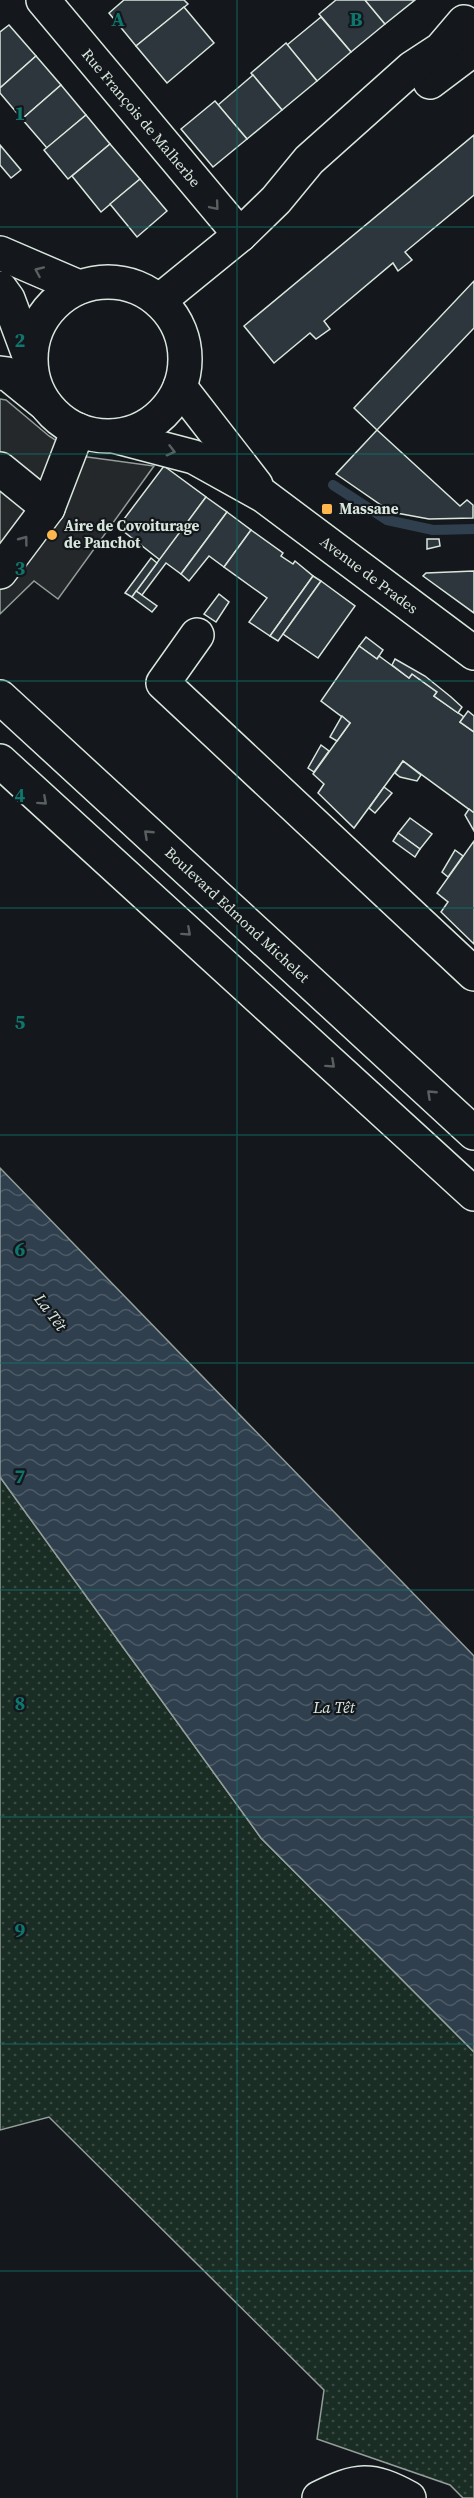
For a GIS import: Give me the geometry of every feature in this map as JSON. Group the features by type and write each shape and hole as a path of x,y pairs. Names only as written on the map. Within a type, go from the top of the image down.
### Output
{"main road":[{"name":"Rue François de Malherbe","path":"43,0 240,235"},
{"path":"159,301 240,235 276,200 309,160 358,118 427,84 470,27"},
{"path":"0,253 78,286"},
{"path":"0,373 8,374 60,419 78,430 96,435 114,436 136,431 155,421 170,405 180,387 184,370 182,334 172,317 159,301 143,290 122,283 100,282 78,286 59,298 44,315 33,335 30,358"},
{"path":"0,288 8,299 30,358 32,374 45,404"},
{"name":"Avenue de Prades","path":"180,387 264,496"},
{"path":"0,572 48,508 78,430"},
{"name":"Avenue de Prades","path":"114,436 194,457 264,496 474,653"},
{"path":"0,470 48,508"},
{"path":"197,635 164,683 474,974"},
{"name":"Boulevard Edmond Michelet","path":"0,697 474,1133"},
{"path":"0,761 474,1194"},
{"path":"318,2498 347,2484 382,2483 409,2498"}],"green space":[{"path":"0,1477 261,1838 474,2052 474,2498 463,2498 450,2485 317,2439 324,2390 49,2117 0,2130"}],"shaded area":[{"name":"Aire de Covoiturage de Panchot","path":"0,399 6,400 49,436 80,456 154,466 58,599 34,581 0,614"}],"water":[{"name":"La Têt","path":"0,1168 474,1656 474,2052 261,1838 0,1477"}],"building":[{"path":"124,0 184,0 188,4 136,46 109,13"},
{"path":"336,0 365,0 385,24 351,52 319,14"},
{"path":"365,0 415,0 385,24"},
{"path":"184,7 214,43 167,83 136,46"},
{"path":"321,17 351,52 317,81 287,45"},
{"path":"9,25 36,56 0,88 0,32"},
{"path":"286,43 317,81 282,110 251,73"},
{"path":"36,56 61,85 22,119 0,93 0,88"},
{"path":"253,75 282,110 247,139 218,105"},
{"path":"61,85 86,115 47,148 22,119"},
{"path":"215,101 247,139 213,167 181,129"},
{"path":"86,115 110,144 68,179 44,150"},
{"path":"474,135 474,195 405,252 412,260 398,271 393,263 324,321 330,329 316,339 310,333 274,363 244,326"},
{"path":"110,144 140,179 101,212 72,176"},
{"path":"0,145 21,170 11,178 0,165"},
{"path":"140,179 167,211 137,237 110,204"},
{"path":"474,281 474,328 377,430 354,408"},
{"path":"377,430 460,506 467,500 473,505 473,518 429,519 391,512 336,474"},
{"path":"164,466 206,497 160,560 118,527"},
{"path":"206,497 227,512 181,574 166,563 142,595 136,591"},
{"path":"227,512 251,530 224,567 209,556 189,581 181,574"},
{"path":"251,530 283,553 281,556 293,564 295,561 313,576 270,636 249,622 267,598 224,567"},
{"path":"427,539 439,539 440,546 427,549"},
{"path":"151,558 157,563 132,597 125,593"},
{"path":"474,571 474,613 423,576 426,573"},
{"path":"313,576 321,581 278,641 270,636"},
{"path":"321,581 355,606 318,658 283,634"},
{"path":"136,591 157,606 152,612 132,597"},
{"path":"219,594 229,602 216,622 204,614"},
{"path":"366,637 383,650 377,659 359,646"},
{"path":"359,646 377,659 379,656 409,678 412,674 437,692 434,696 464,717 460,722 474,732 474,813 403,761 354,828 318,793 324,784 313,774 350,723 321,701"},
{"path":"395,659 425,676 451,697 462,707 458,713 434,696 437,692 412,674 409,678 392,665"},
{"path":"468,711 474,716 474,732 460,722"},
{"path":"342,716 350,723 337,741 330,737"},
{"path":"321,745 329,751 314,772 308,768"},
{"path":"403,761 421,775 417,781 400,777 395,773"},
{"path":"384,787 392,793 375,813 369,808"},
{"path":"469,809 474,813 474,831 465,815"},
{"path":"410,818 432,834 420,849 398,833"},
{"path":"398,833 420,849 415,857 393,841"},
{"path":"474,841 474,944 441,912 448,902 437,893"},
{"path":"455,850 463,856 448,877 442,872"}],"waterway":[{"path":"333,485 387,520 433,530 474,529"}],"place":[{"name":"Massane","path":"327,509"},
{"name":"Aire de Covoiturage de Panchot","path":"52,535"}]}
